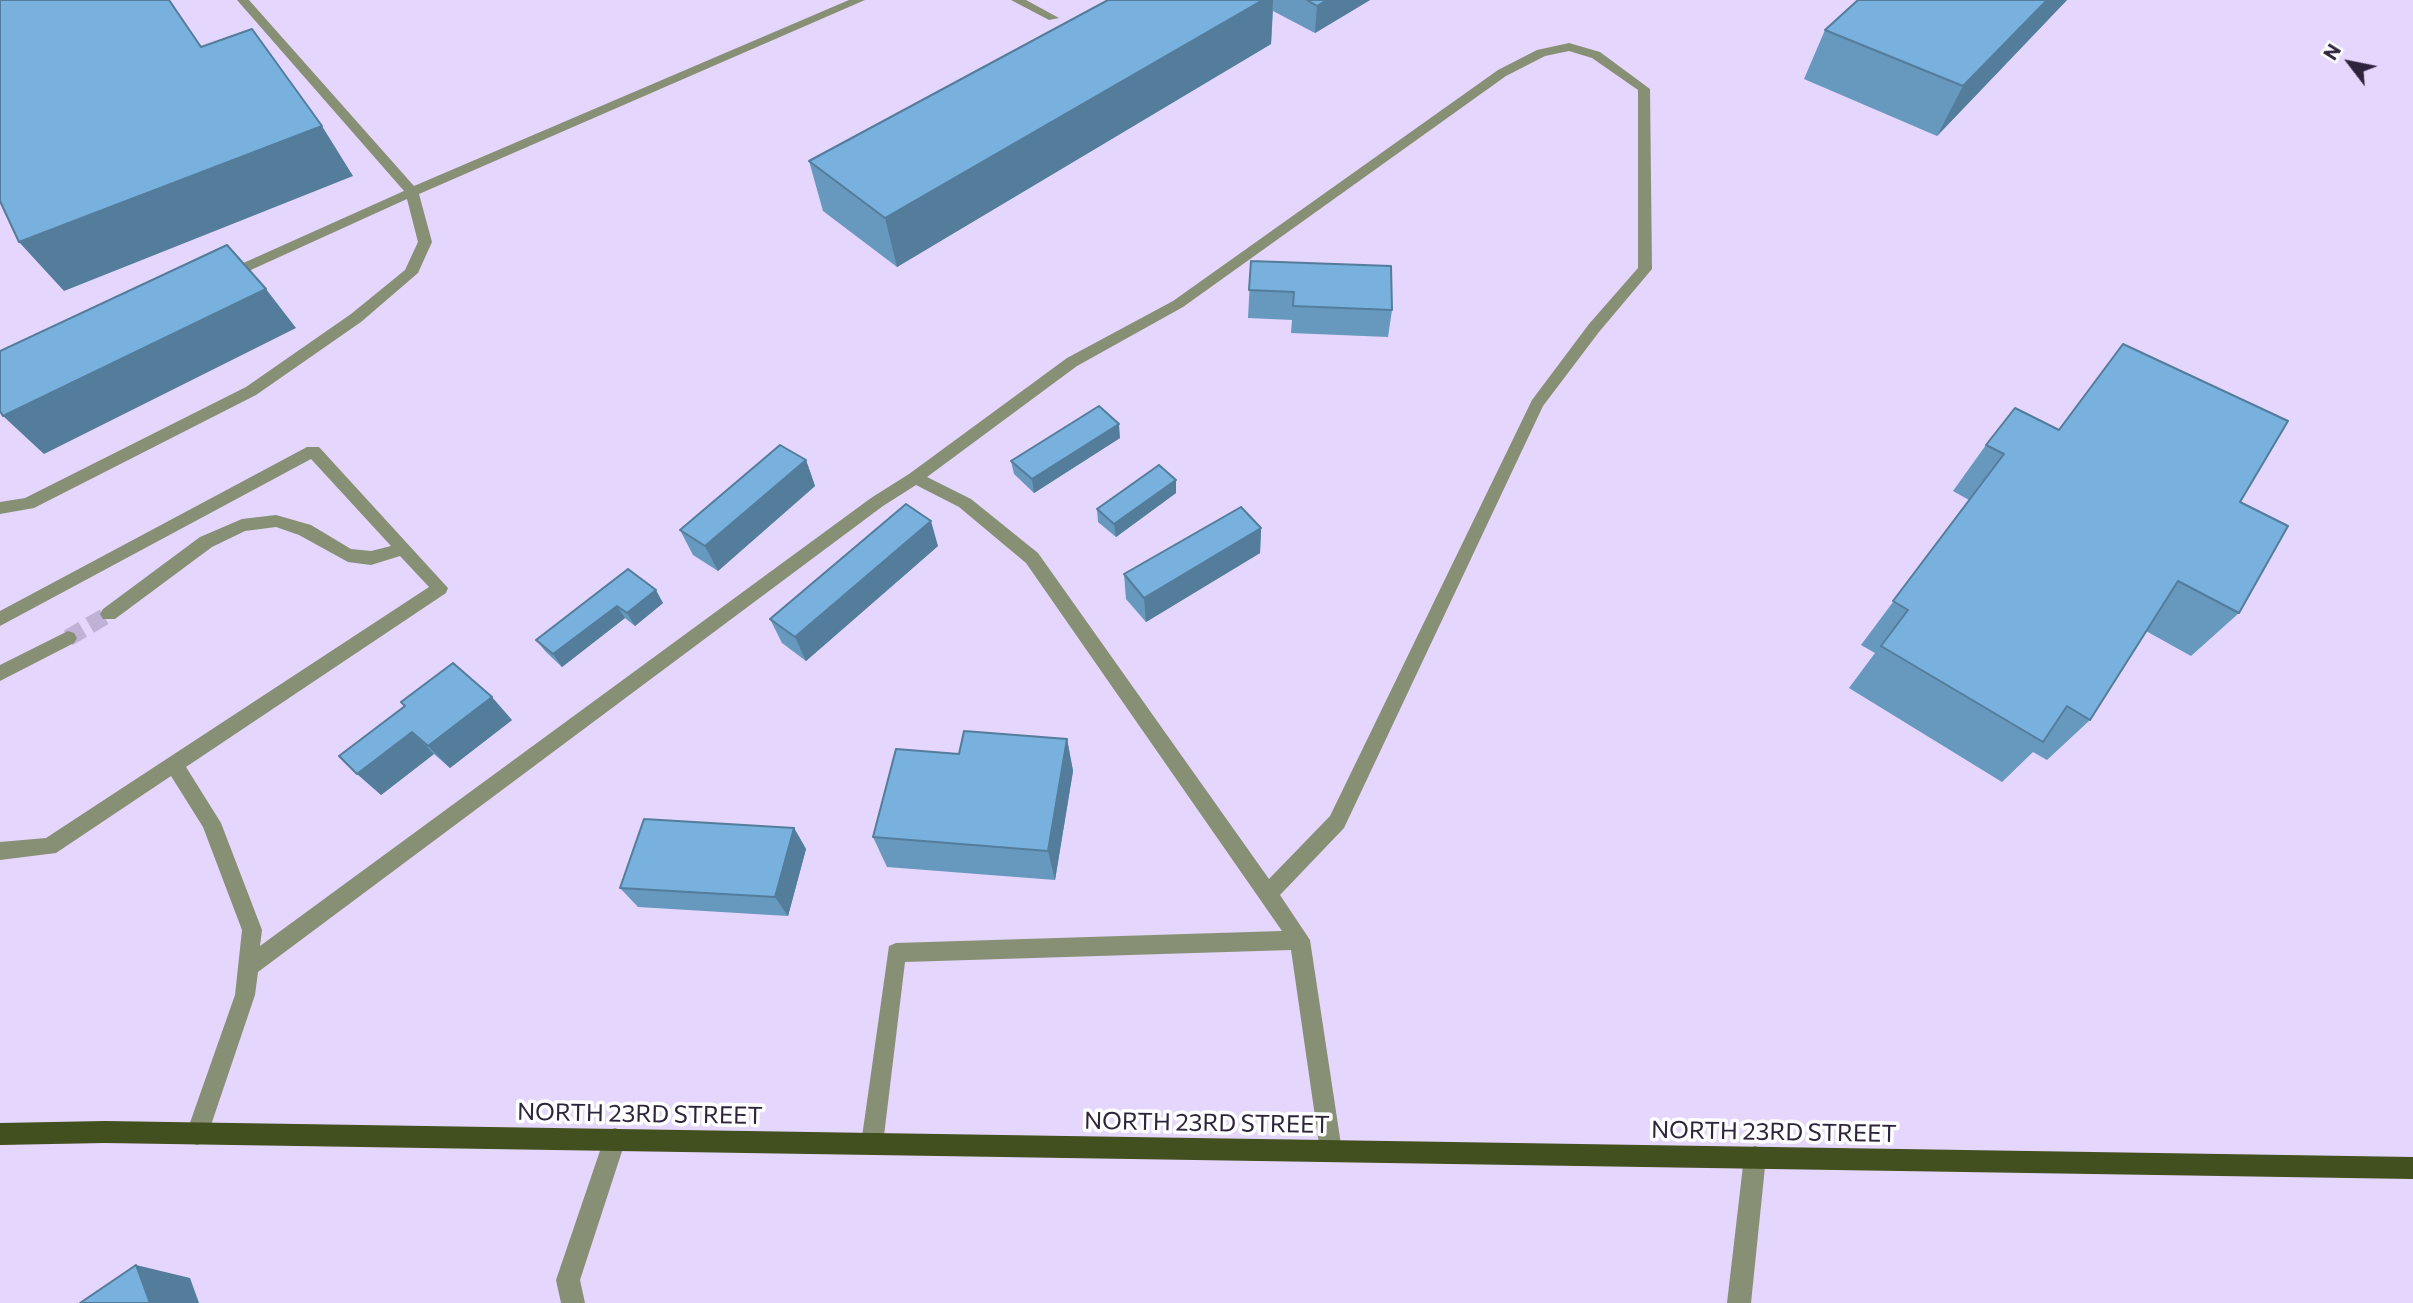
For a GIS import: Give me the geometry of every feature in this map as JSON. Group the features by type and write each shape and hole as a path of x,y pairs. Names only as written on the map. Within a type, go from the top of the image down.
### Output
{"main road":[{"name":"NORTH 23RD STREET","path":"0,1135 197,1134 615,1139 2413,1168"}],"lane":[{"path":"0,508 28,503 251,391 356,318 411,273 425,242 412,192 243,0"},
{"path":"212,282 412,192 859,0"},
{"path":"1017,0 1053,18"},
{"path":"248,967 877,502 915,478 1072,362 1178,304 1502,73 1541,53 1569,47 1596,55 1644,89 1645,269 1594,328 1537,404 1338,822 1268,894"},
{"path":"0,619 313,452 440,588 175,766 49,846 0,850"},
{"path":"915,478 965,503 1032,558 1300,940 1331,1151"},
{"path":"109,614 206,542 242,525 276,521 304,530 348,555 371,558 404,548"},
{"path":"0,674 68,638"},
{"path":"175,766 211,824 252,930 245,995 197,1134"},
{"path":"872,1144 896,953 1300,940"},
{"path":"559,1303 615,1139"},
{"path":"1739,1303 1755,1157"},
{"path":"568,1280 573,1303"}],"building":[{"path":"0,0 169,0 201,47 252,29 322,126 19,242 0,201"},
{"path":"1108,0 1263,0 885,218 809,161"},
{"path":"1307,0 1327,0 1317,6"},
{"path":"1858,0 2047,0 1963,86 1825,30"},
{"path":"227,245 266,289 3,416 0,411 0,351"},
{"path":"1251,261 1391,266 1392,310 1293,306 1294,292 1249,290"},
{"path":"2123,344 2288,421 2240,502 2288,526 2239,613 2178,581 2090,720 2067,706 2043,742 1881,646 1908,610 1893,601 2004,454 1986,445 2015,408 2059,430"},
{"path":"1099,406 1119,424 1032,479 1011,461"},
{"path":"780,445 806,460 705,546 680,530"},
{"path":"1159,465 1176,480 1114,524 1097,509"},
{"path":"906,504 931,521 795,637 770,619"},
{"path":"1241,507 1261,528 1144,598 1124,574"},
{"path":"628,569 656,590 627,613 617,606 553,654 536,640"},
{"path":"453,663 492,697 428,746 412,732 357,774 339,756 405,706 401,702"},
{"path":"964,731 1067,739 1048,851 873,837 896,749 959,754"},
{"path":"644,819 794,828 775,897 620,888"},
{"path":"136,1265 150,1303 80,1303"}],"tunnel":[{"path":"68,638 109,614"}]}
